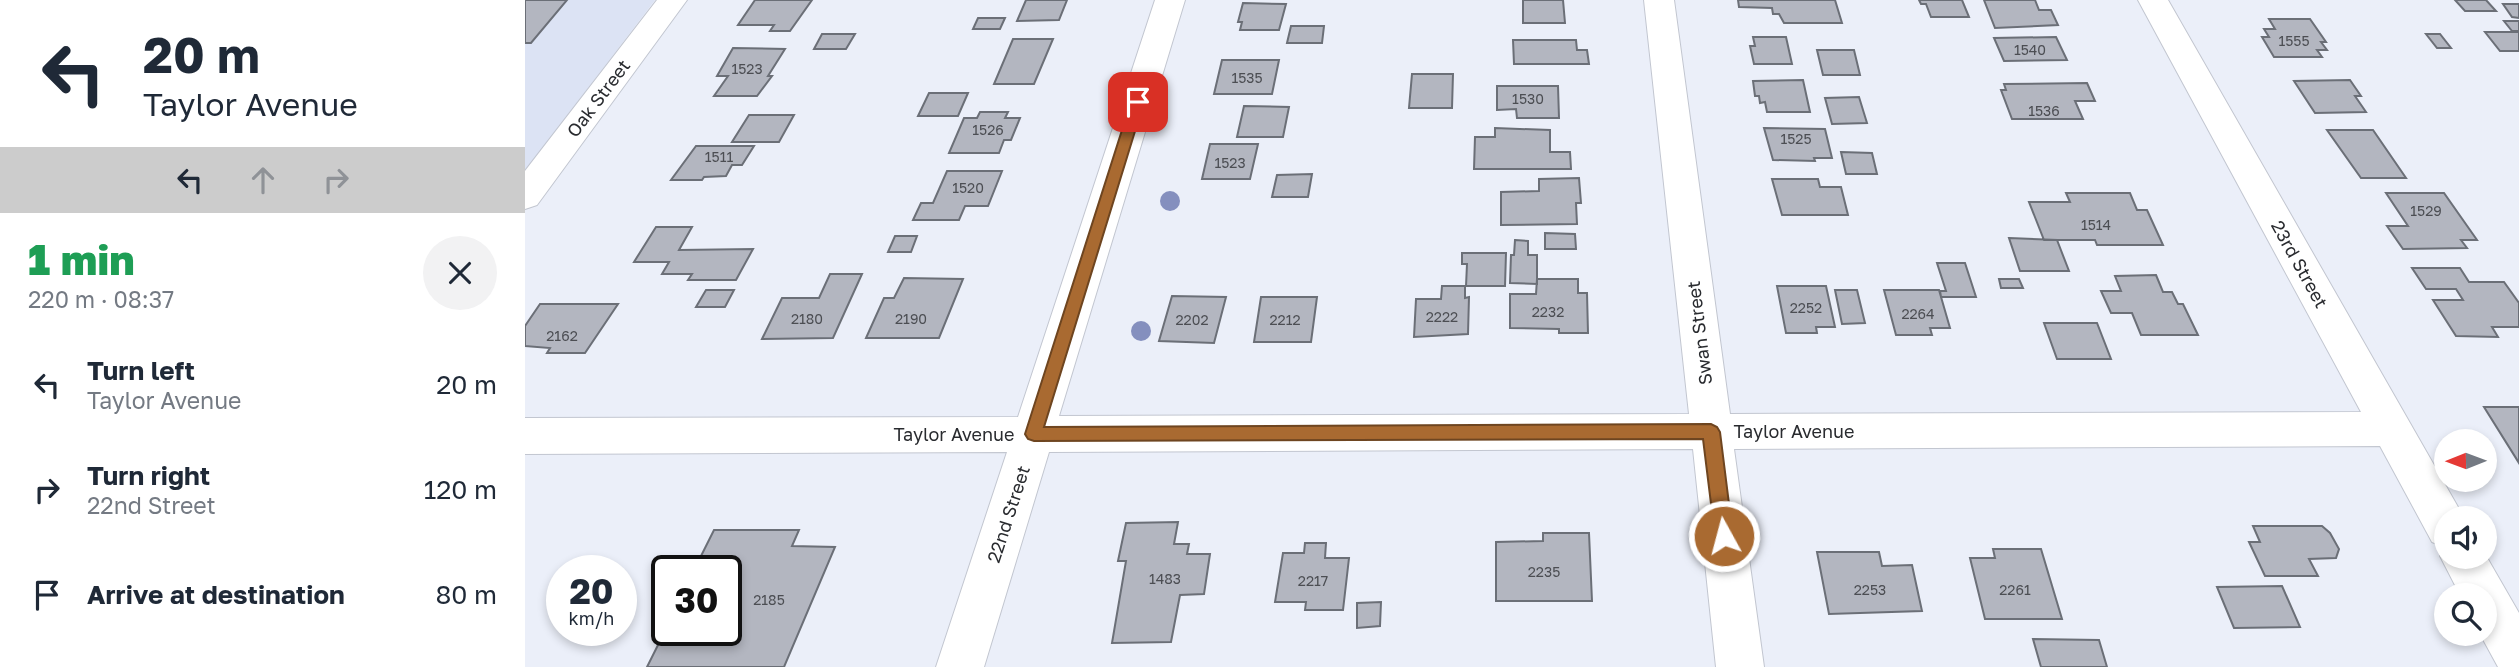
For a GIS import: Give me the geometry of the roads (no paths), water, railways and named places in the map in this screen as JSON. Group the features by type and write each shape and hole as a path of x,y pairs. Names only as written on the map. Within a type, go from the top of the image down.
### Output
{"street":[{"name":"Oak Street","path":"525,196 672,0"},
{"name":"22nd Street","path":"960,667 1170,0"},
{"name":"Swan Street","path":"1659,0 1739,667"},
{"name":"23rd Street","path":"2153,0 2435,506"},
{"name":"Taylor Avenue","path":"525,436 2391,429"},
{"path":"2497,608 2519,659"}]}
